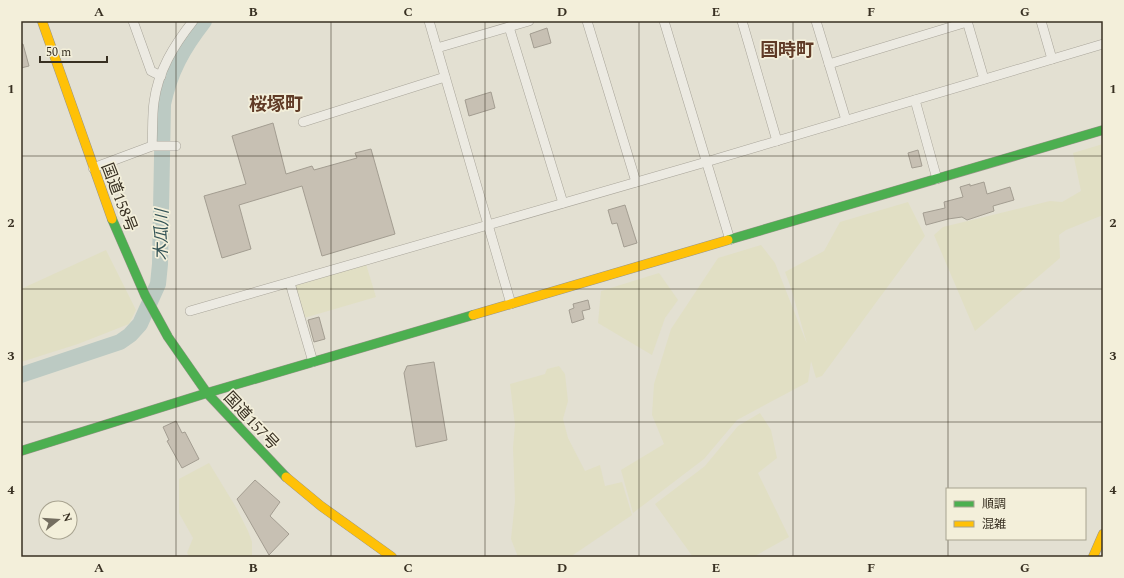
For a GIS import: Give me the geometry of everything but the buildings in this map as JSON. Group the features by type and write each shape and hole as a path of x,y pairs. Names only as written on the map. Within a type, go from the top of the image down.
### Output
{"main road":[{"name":"国道158号","path":"42,21 117,232 154,313 168,337 207,393"},
{"path":"207,393 1103,130"},
{"name":"国道157号","path":"21,451 207,393 287,478 321,506 392,557"},
{"path":"1093,557 1103,534"}],"street":[{"path":"133,21 151,71 161,76"},
{"path":"155,146 154,101 161,76 166,61 193,21"},
{"path":"429,21 511,304"},
{"path":"436,48 528,21"},
{"path":"587,21 636,182"},
{"path":"664,21 730,240"},
{"path":"742,21 777,141"},
{"path":"816,21 846,120"},
{"path":"1041,21 1052,59"},
{"path":"829,64 967,22 984,79"},
{"path":"509,27 563,203"},
{"path":"190,311 706,162 1103,44"},
{"path":"303,122 445,77"},
{"path":"915,100 937,179"},
{"path":"93,168 155,146 173,145"},
{"path":"290,282 313,362"}],"shaded area":[{"path":"1103,144 1103,215 1066,230 1059,235 1060,258 975,331 934,235 943,227 1050,201 1062,202 1081,191 1073,153"},
{"path":"908,202 925,236 822,376 816,378 811,361 808,382 737,420 704,459 633,513 621,470 664,444 652,415 654,384 671,329 718,258 761,245 775,263 807,344 785,272 824,251 840,222"},
{"path":"106,250 136,310 129,324 78,344 21,362 21,289"},
{"path":"366,264 376,297 304,318 294,286"},
{"path":"659,273 678,300 665,318 652,355 598,323 601,291"},
{"path":"559,366 565,374 568,401 563,419 568,438 585,471 600,465 605,486 622,482 632,515 572,557 518,557 511,539 515,501 513,448 515,425 510,384 545,374 547,369"},
{"path":"760,413 771,430 777,458 758,473 789,537 753,557 693,557 655,504 705,466 738,426"},
{"path":"209,463 237,509 248,531 252,542 252,557 190,557 187,553 193,538 179,513 179,479"}],"waterway":[{"name":"木瓜川","path":"21,375 120,342 130,335 140,324 158,284 160,264 163,104 169,81 178,60 204,21"}],"traffic: fast":[{"path":"728,240 1103,130"},
{"path":"112,219 145,295 168,337 207,393 286,477"},
{"path":"207,393 473,315"},
{"path":"21,451 207,393"}],"traffic: slow":[{"path":"42,21 112,219"},
{"path":"473,315 728,240"},
{"path":"286,477 321,506 392,557"},
{"path":"1093,557 1103,534"}],"district":[{"name":"国時町","path":"787,50"},
{"name":"桜塚町","path":"276,104"}]}
